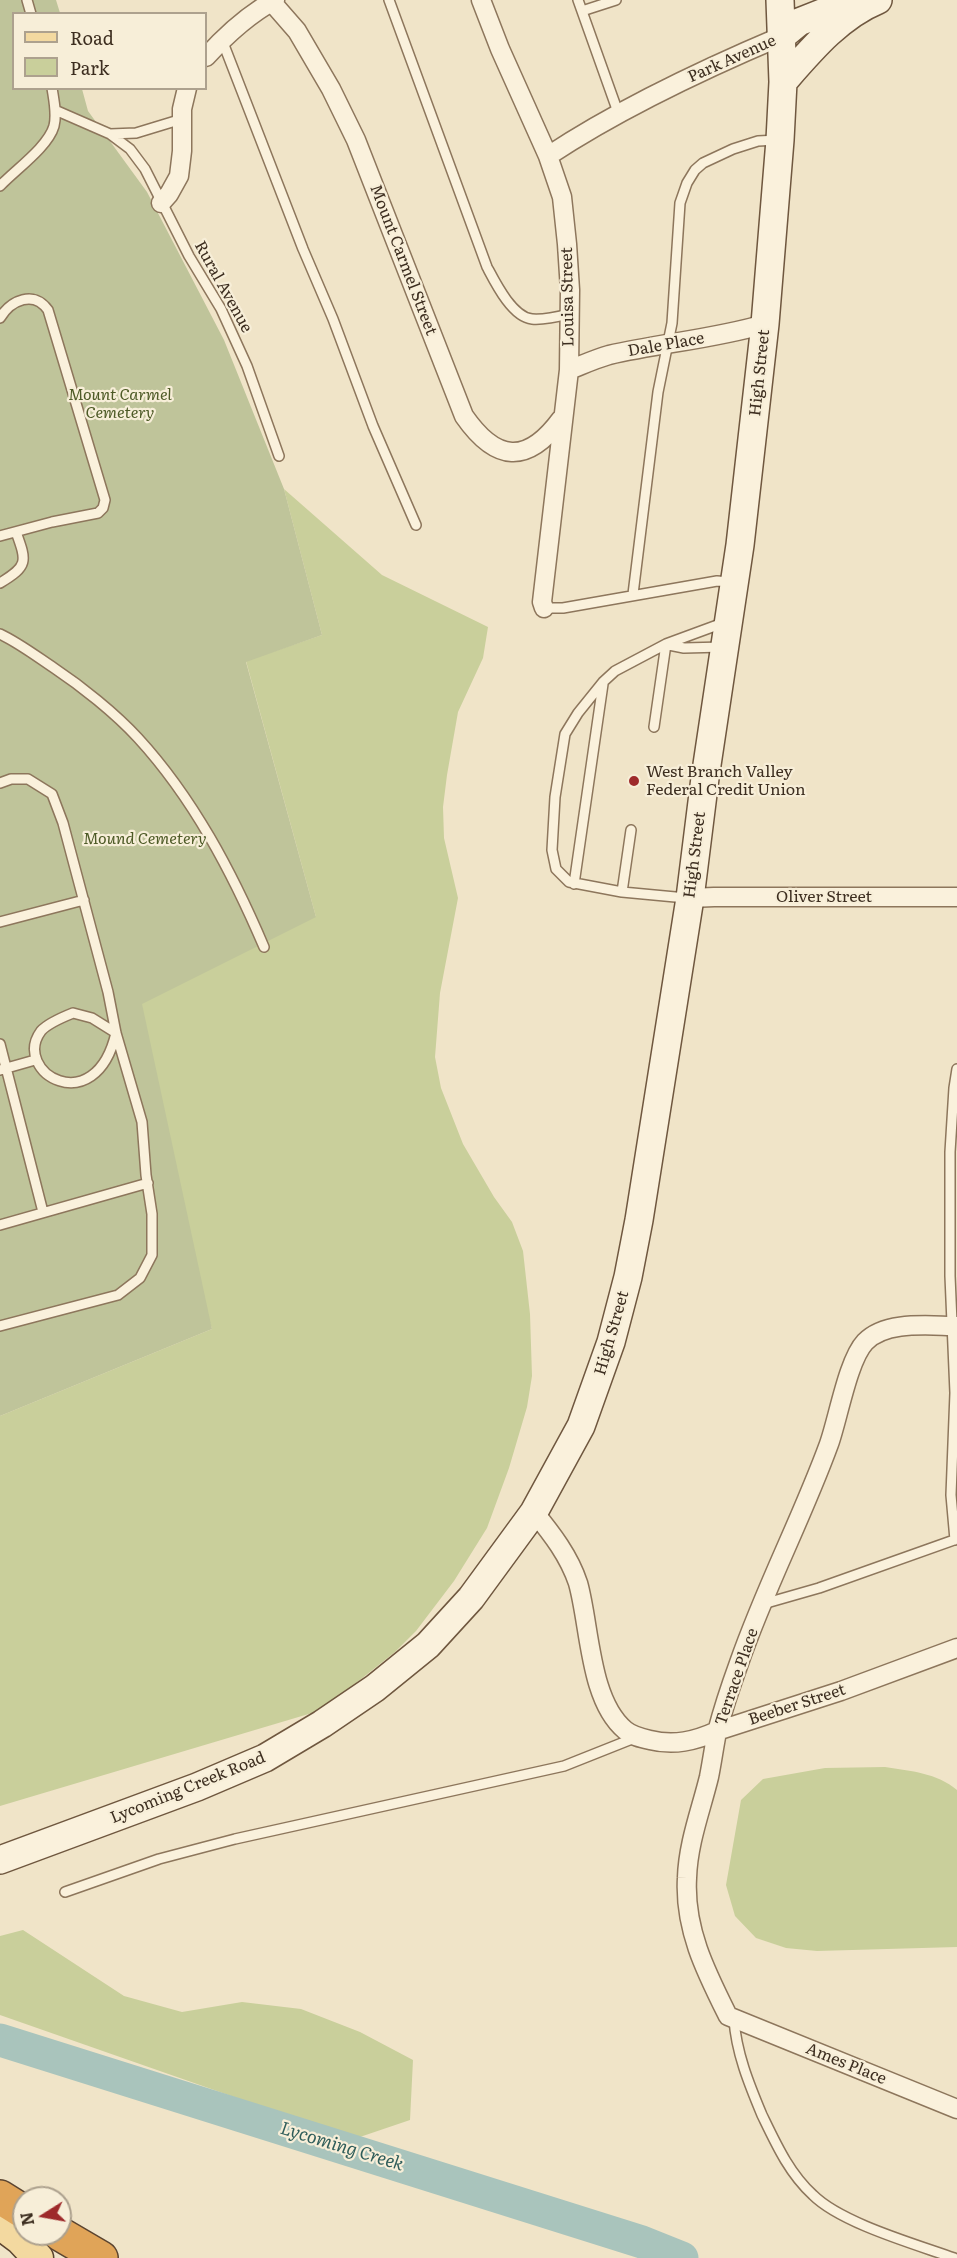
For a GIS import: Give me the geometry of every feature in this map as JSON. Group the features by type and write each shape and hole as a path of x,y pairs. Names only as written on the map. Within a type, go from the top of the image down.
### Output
{"highway":[{"path":"72,2241 100,2258"}],"main road":[{"name":"High Street","path":"471,1598 534,1512 581,1426 602,1369 625,1288 639,1220 690,898 734,582 765,324 783,82 780,0"},
{"name":"Park Avenue","path":"782,36 799,22 847,3 869,4"},
{"path":"783,82 819,42 869,4"},
{"name":"Lycoming Creek Road","path":"0,1860 197,1787 265,1758 322,1724 375,1688 428,1645 471,1598"},
{"path":"0,2224 20,2239 38,2258"}],"street":[{"name":"Louisa Street","path":"481,0 500,49 548,156 562,197 567,244 569,370 542,602 544,608"},
{"path":"207,56 249,16 272,1"},
{"name":"Mount Carmel Street","path":"272,1 297,31 331,89 356,140 464,416 477,435 501,450 522,451 537,445 549,435 562,418"},
{"name":"Park Avenue","path":"548,156 702,71 782,36"},
{"path":"161,203 170,194 179,176 182,119 187,90"},
{"name":"Dale Place","path":"569,370 606,356 668,343 732,334 765,324"},
{"name":"Oliver Street","path":"690,898 957,897"},
{"name":"Terrace Place","path":"734,2019 728,2016 702,1965 693,1936 687,1902 690,1853 709,1776 717,1731 740,1661 806,1504 857,1355 866,1340 890,1329 955,1326"},
{"name":"Beeber Street","path":"534,1512 556,1540 572,1567 578,1585 591,1656 603,1698 612,1716 625,1731 637,1737 656,1742 679,1743 698,1740 717,1731 841,1691 957,1648"},
{"name":"Ames Place","path":"734,2019 957,2109"}],"lane":[{"path":"389,0 487,267 500,290 524,317 550,318 569,314"},
{"path":"578,0 619,115"},
{"path":"582,11 616,0"},
{"path":"222,40 373,426 416,525"},
{"path":"0,186 45,141 53,129 55,110 52,90"},
{"path":"55,110 110,134 136,133 182,119"},
{"name":"Rural Avenue","path":"110,134 130,149 145,169 189,256 221,309 247,366 279,456"},
{"path":"633,594 658,392 672,323 677,220 680,203 687,183 695,170 703,163 733,149 758,141 780,140"},
{"path":"0,318 5,309 14,303 30,298 39,300 48,310 105,500 103,508 98,513 0,536"},
{"path":"0,583 17,573 24,563 24,554 16,532"},
{"path":"544,608 563,608 717,581 734,582"},
{"path":"690,898 622,892 574,884 556,869 552,850 555,797 565,734 578,713 603,682 615,671 666,644 728,621"},
{"path":"0,634 74,682 137,736 176,784 219,853 264,947"},
{"path":"666,644 684,648 724,647"},
{"path":"654,727 666,644"},
{"path":"574,884 603,682"},
{"path":"0,783 11,779 28,779 52,794 63,823 116,1033 142,1122 152,1214 152,1255 140,1278 118,1295 0,1326"},
{"path":"622,892 631,830"},
{"path":"0,922 84,900"},
{"path":"73,1013 92,1018 116,1033 112,1053 101,1069 88,1080 66,1082 49,1077 35,1060 34,1048 41,1031 73,1013"},
{"path":"0,1044 3,1069 44,1212"},
{"path":"3,1069 35,1060"},
{"path":"763,1604 819,1588 956,1539 951,1495 955,1326 950,1152 957,1069"},
{"path":"0,1225 148,1184"},
{"path":"65,1892 159,1859 235,1839 564,1766 637,1737"},
{"path":"734,2019 741,2058 758,2106 776,2146 802,2184 814,2197 836,2212 954,2258"}],"green space":[{"name":"Mound Cemetery","path":"0,0 56,0 60,12 12,12 12,90 82,90 88,111 147,192 224,340 284,489 322,635 246,662 316,917 142,1004 212,1329 0,1416"},
{"path":"284,489 382,575 488,627 483,658 458,712 443,807 444,838 458,898 440,993 435,1057 441,1088 463,1144 494,1197 512,1222 523,1251 530,1314 532,1376 527,1407 509,1468 487,1528 454,1581 416,1631 395,1652 322,1710 0,1806 0,1416 212,1329 0,642 316,917 246,661 322,635"},
{"path":"885,1767 932,1776 957,1790 957,1947 817,1951 786,1948 756,1938 735,1916 726,1885 741,1800 763,1779 825,1768"},
{"path":"23,1930 124,1996 182,2012 242,2002 301,2009 360,2032 413,2060 410,2120 354,2139 0,2015 0,1936"}],"waterway":[{"name":"Lycoming Creek","path":"0,2040 642,2242 682,2258"}],"place":[{"name":"West Branch Valley Federal Credit Union","path":"634,781"}],"park label":[{"name":"Mount Carmel Cemetery","path":"120,404"}]}
